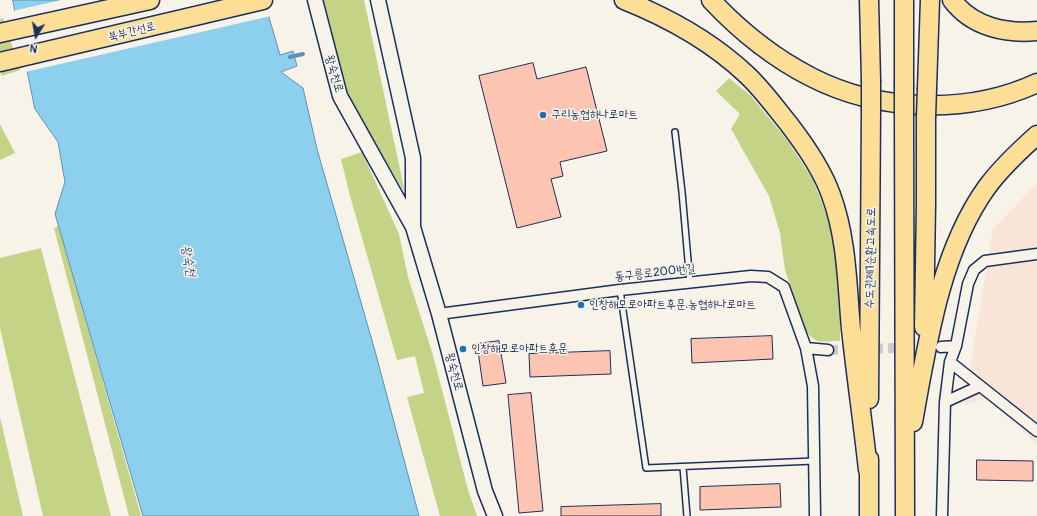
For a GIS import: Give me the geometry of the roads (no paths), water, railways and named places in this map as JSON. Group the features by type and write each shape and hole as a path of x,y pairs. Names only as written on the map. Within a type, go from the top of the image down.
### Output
{"highway":[{"path":"0,33 150,0"},
{"name":"북부간선로","path":"0,62 263,0"},
{"path":"624,0 685,28 717,50 747,75 772,102 797,135 819,169 832,195 843,237 848,277 851,329 868,470"},
{"path":"711,0 741,29 785,62 812,78 843,90 880,100 936,106 969,104 1000,97 1037,84"},
{"name":"수도권제1순환고속도로","path":"869,0 871,80 868,470 869,516"},
{"path":"904,0 905,516"},
{"path":"923,366 926,117 930,0"},
{"path":"952,0 964,13 991,28 1024,33 1037,31"},
{"path":"904,470 923,366 938,296 965,224 987,187 1015,155 1037,135"}],"street":[{"name":"왕숙천로","path":"315,0 340,96 413,227 439,314 485,491 495,516"},
{"name":"왕숙천로","path":"378,0 413,158 413,227"},
{"path":"942,516 945,402 950,362 956,346 968,284 974,270 985,261 1037,254"},
{"name":"동구릉로200번길","path":"439,314 620,290 751,276 768,277 784,287 806,348 813,386 815,516"},
{"path":"941,347 956,346"},
{"path":"806,348 828,350"},
{"path":"950,362 1037,431"},
{"path":"945,402 980,386"}],"lane":[{"path":"675,132 690,283"},
{"path":"620,290 646,468 814,461"},
{"path":"682,467 687,516"}],"water":[{"name":"왕숙천","path":"13,0 264,0 280,55 293,51 297,66 281,72 303,88 317,149 375,351 419,516 143,516 55,214 65,182 58,142 35,109"}],"waterway":[{"path":"290,57 303,54"}],"tunnel":[{"path":"828,350 931,347"}],"place":[{"name":"구리농협하나로마트","path":"543,115"},
{"name":"인창해모로아파트후문.농협하나로마트","path":"581,305"},
{"name":"인창해모로아파트후문","path":"463,349"}]}
